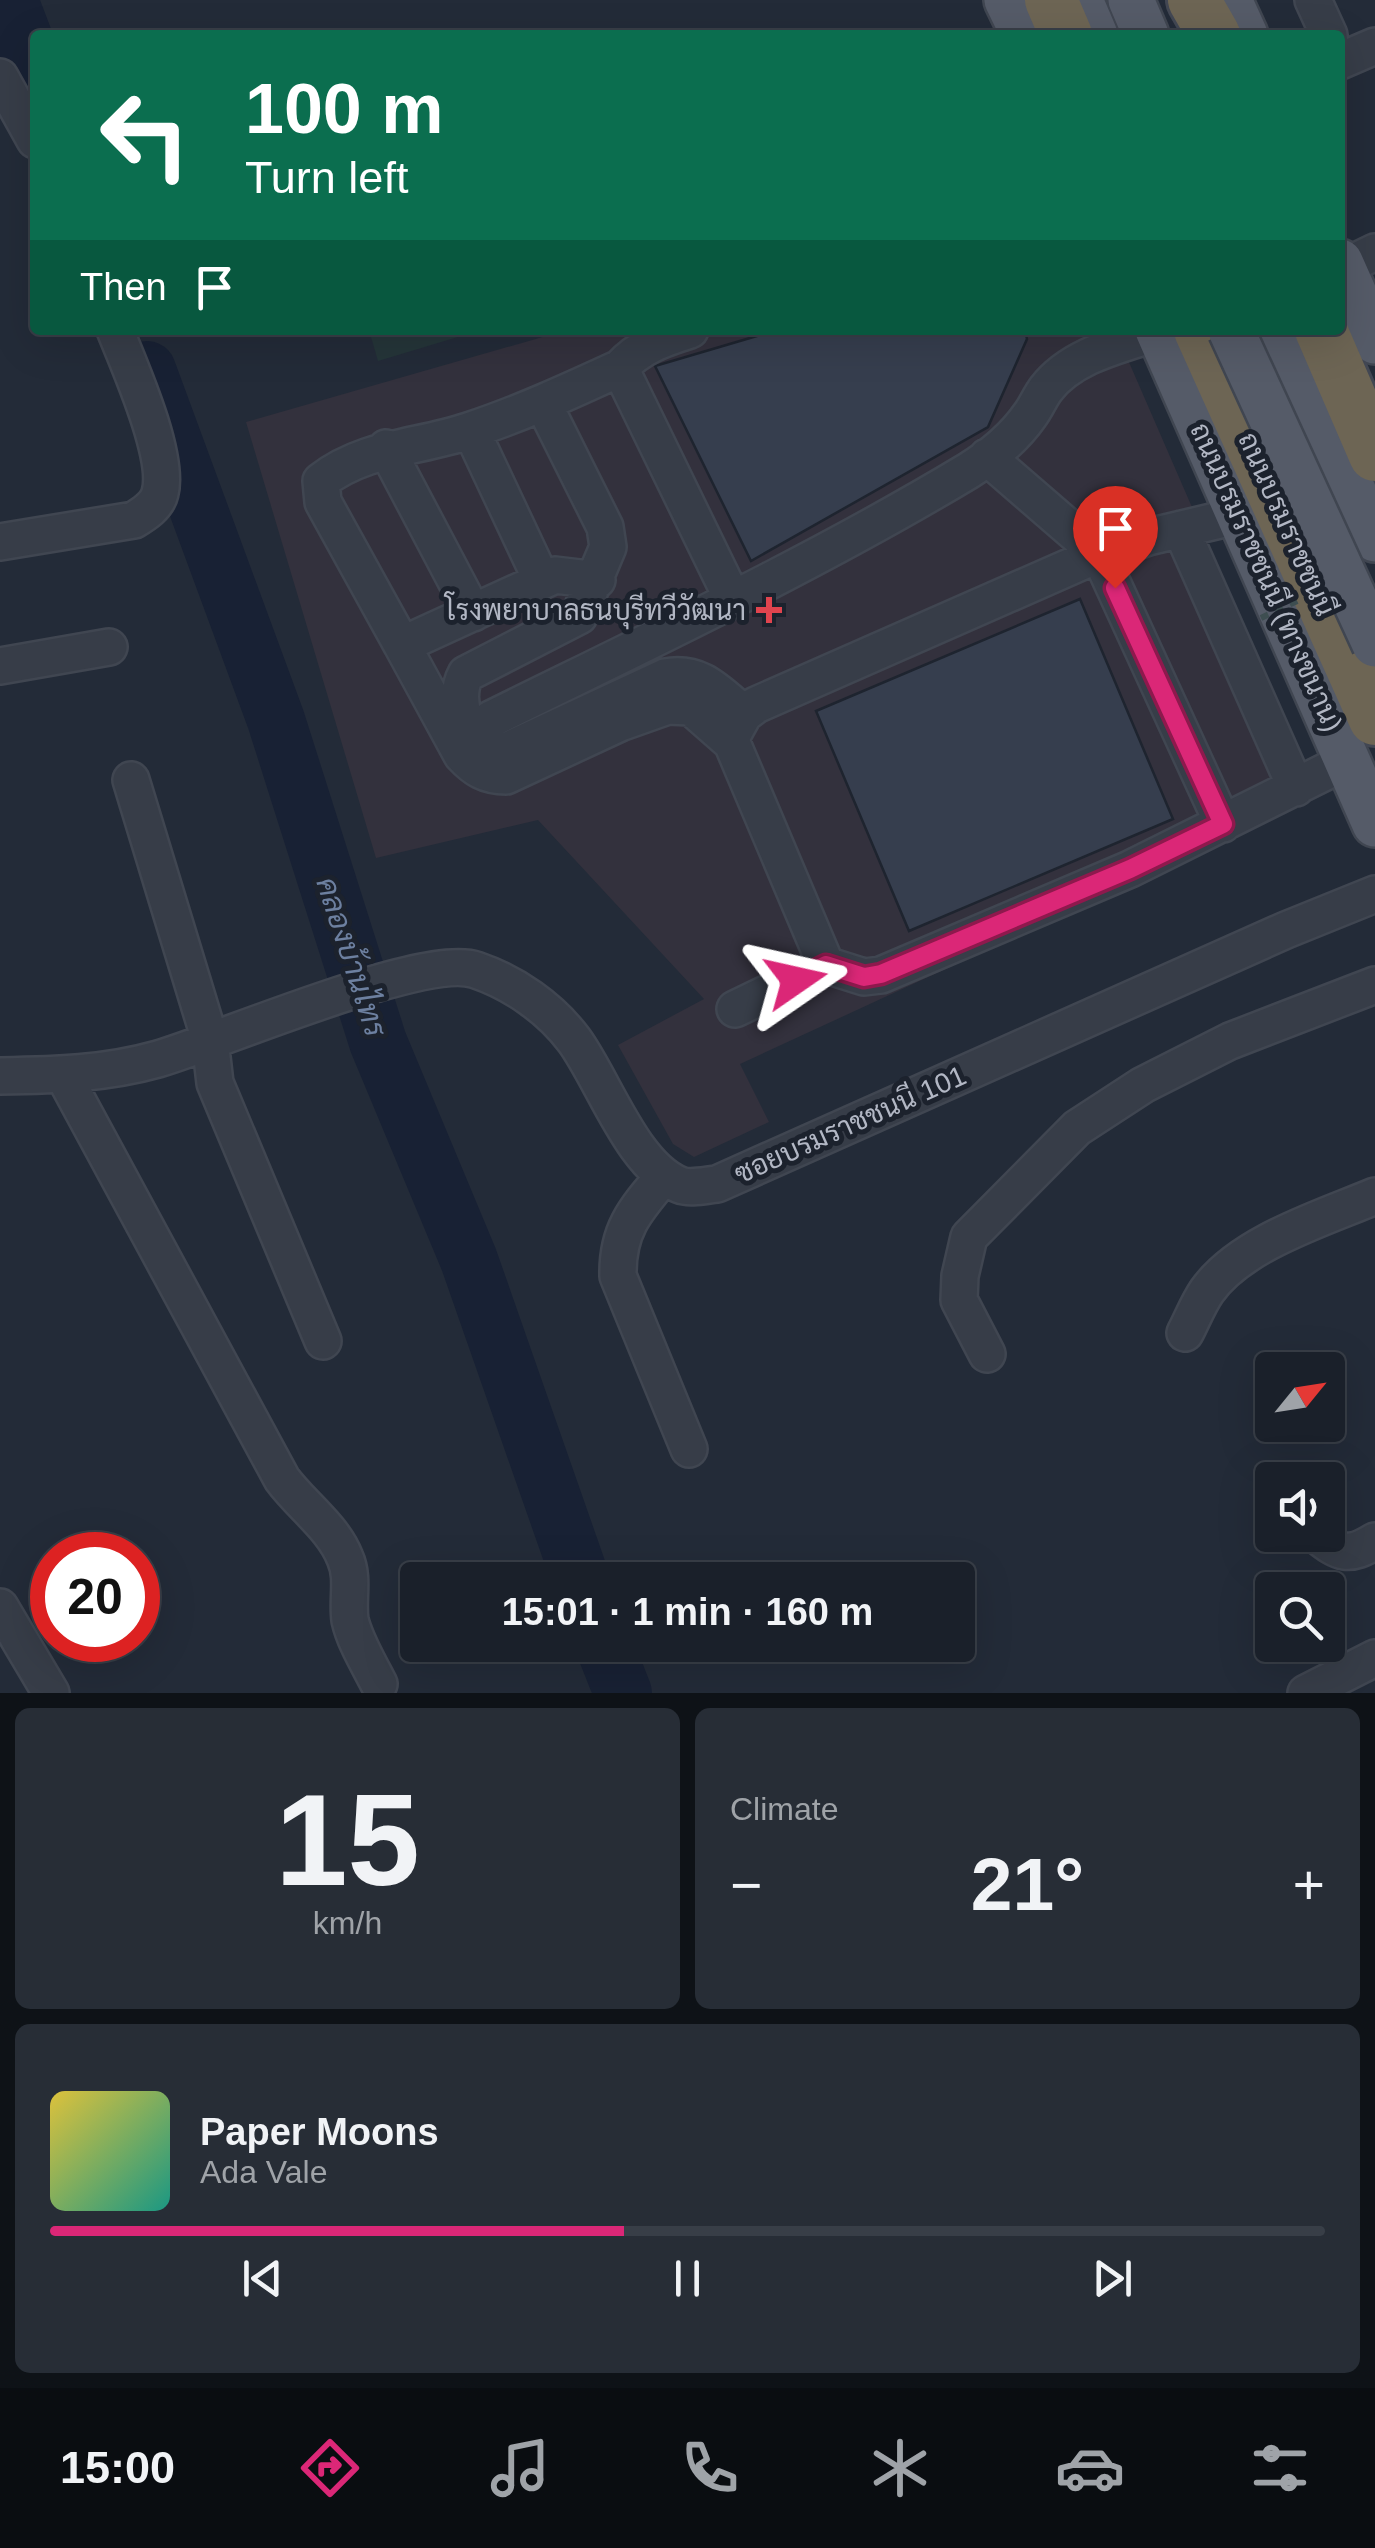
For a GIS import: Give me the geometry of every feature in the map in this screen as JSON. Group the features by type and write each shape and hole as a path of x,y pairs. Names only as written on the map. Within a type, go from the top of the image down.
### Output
{"highway":[{"path":"1186,0 1198,30"},
{"path":"1194,0 1211,30"},
{"path":"1359,324 1375,455"},
{"name":"ถนนบรมราชชนนี","path":"1174,335 1361,740"}],"main road":[{"path":"1007,0 1061,19"},
{"path":"1130,0 1144,30"},
{"path":"1229,0 1243,30"},
{"path":"1352,261 1359,324"},
{"name":"ถนนบรมราชชนนี (ทางขนาน)","path":"1174,335 1241,515 1361,740 1375,824"},
{"path":"1233,335 1375,644"},
{"path":"1282,335 1375,539"}],"street":[{"path":"1313,0 1326,30"},
{"path":"1345,59 1375,46"},
{"path":"0,76 30,131"},
{"path":"0,542 134,520 160,496 162,460 118,335"},
{"path":"675,335 632,354 620,368 544,403 436,441 386,448 338,468 321,481 324,502 462,755 475,769 506,776 620,722 668,706 692,708 738,728"},
{"path":"491,719 732,600 972,469 1009,441 1085,343 1143,335"},
{"path":"620,368 732,600"},
{"path":"544,403 605,527 608,547 578,616 466,674 459,687 462,713 482,749 491,756 664,676 684,673 704,679 738,728 826,965"},
{"path":"471,430 542,581"},
{"path":"386,448 474,613"},
{"path":"987,457 1099,554 1223,824"},
{"path":"738,728 756,706 1099,554 1148,537 1241,515"},
{"path":"1180,530 1296,788"},
{"path":"402,645 555,574 596,580"},
{"path":"0,666 108,647"},
{"path":"736,1010 826,965 864,977 881,974 1130,869 1296,788 1361,740"},
{"path":"130,780 210,1040 211,1066 224,1109 323,1340"},
{"name":"ซอยบรมราชชนนี 101","path":"664,1176 684,1187 717,1184 1375,894"},
{"path":"0,1076 64,1076 128,1067 335,997 448,966 474,968 537,1002 574,1040 631,1137 664,1176 625,1228 617,1252 618,1276 689,1449"},
{"path":"988,1354 960,1300 960,1276 969,1237 1078,1128 1144,1085 1230,1040 1371,999"},
{"path":"64,1076 282,1479 328,1530 345,1556 351,1578 350,1617 379,1684"},
{"path":"1185,1333 1208,1290 1231,1267 1272,1240 1375,1196"},
{"path":"1345,1552 1358,1551 1375,1542"},
{"path":"0,1607 50,1693"},
{"path":"1306,1693 1375,1658"}],"shaded area":[{"path":"370,335 464,335 378,361"},
{"name":"โรงพยาบาลธนบุรีทวีวัฒนา","path":"550,335 1117,335 1318,797 740,1064 769,1122 694,1157 673,1144 618,1045 704,999 538,820 376,858 246,422"}],"building":[{"path":"760,335 1026,335 1027,339 988,427 751,561 655,366"},
{"path":"1080,599 1173,819 909,931 816,711"}],"waterway":[{"name":"คลองบ้านไทร","path":"9,0 30,55"},
{"name":"คลองบ้านไทร","path":"147,370 276,720 378,1042 469,1260 575,1562"},
{"name":"คลองบ้านไทร","path":"611,1662 623,1693"}],"place":[{"name":"โรงพยาบาลธนบุรีทวีวัฒนา","path":"769,610"}],"route":[{"path":"796,980 826,965 864,977 881,974 1130,869 1223,824 1115,588"}]}
